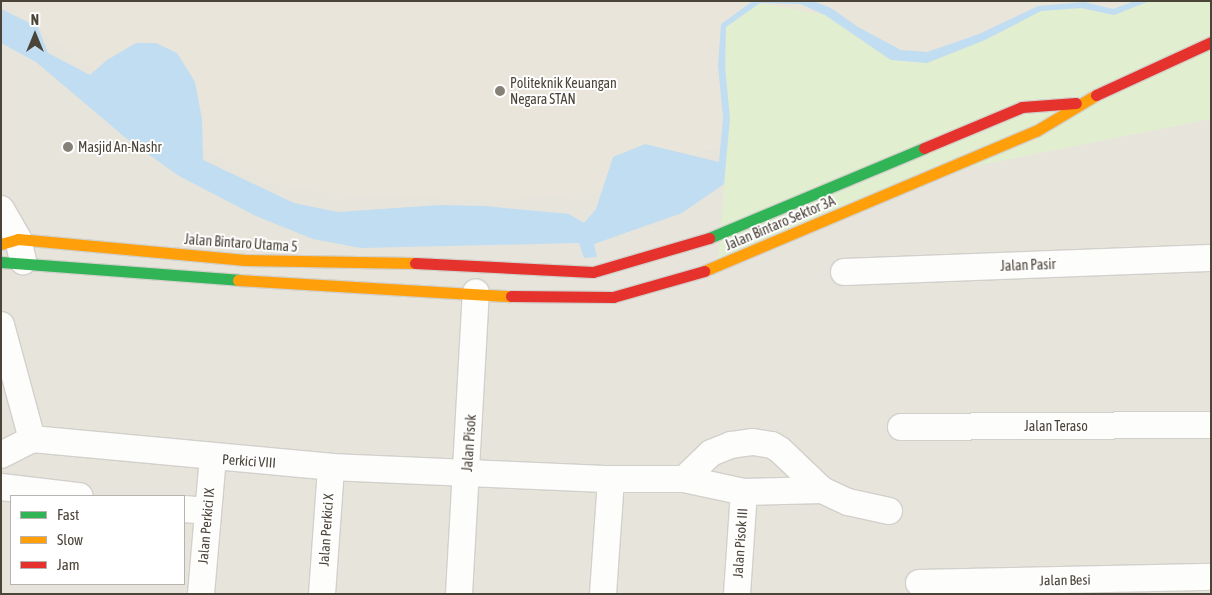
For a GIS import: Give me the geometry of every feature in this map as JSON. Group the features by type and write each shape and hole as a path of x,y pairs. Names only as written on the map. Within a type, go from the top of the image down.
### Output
{"main road":[{"name":"Jalan Bintaro Sektor 3A","path":"479,265 593,272 712,237 792,218 1036,131 1078,103 1211,42"},
{"name":"Jalan Bintaro Sektor 3A","path":"476,292 572,299 612,297 719,266 792,218 1022,107 1078,103"},
{"name":"Jalan Bintaro Utama 5","path":"11,251 245,260 479,265"},
{"path":"11,251 271,283 476,292 479,265"}],"street":[{"path":"1,209 11,251"},
{"name":"Jalan Pasir","path":"844,272 1211,258"},
{"name":"Jalan Pisok","path":"459,594 476,292"},
{"path":"1,324 32,439 1,455"},
{"name":"Jalan Teraso","path":"901,427 1211,425"},
{"name":"Perkici VIII","path":"32,439 213,458 331,467 611,479 684,479 744,492 822,490"},
{"path":"684,479 711,452 731,445 753,442 772,444 822,490 848,502 889,511"},
{"name":"Jalan Perkici IX","path":"201,594 196,510 213,458"},
{"name":"Jalan Perkici X","path":"322,594 331,467"},
{"path":"603,594 611,479"},
{"path":"1,487 70,495"},
{"name":"Jalan Pisok III","path":"737,594 744,492"},
{"name":"Jalan Besi","path":"919,583 1211,577"}],"shaded area":[{"path":"1,1 596,192 695,153 1152,1 1211,1 1211,594 1,594"},
{"name":"Politeknik Keuangan Negara STAN","path":"2,1 1152,1 695,153 596,192 506,199 361,197 269,183 179,136"}],"green space":[{"path":"1150,1 1211,1 1211,119 920,177 718,264 726,161 726,27 760,3 825,15 891,60 985,40 1041,11 1081,8 1114,15"}],"water":[{"path":"753,1 813,1 831,8 858,27 901,50 927,52 979,34 1038,6 1085,2 1113,9 1135,1 1150,1 1114,15 1081,8 1041,11 985,40 927,63 891,60 825,15 800,4 760,3 726,27 725,67 730,118 724,184 682,213 594,244 597,257 584,258 579,243 361,248 313,239 256,216 179,176 127,139 36,62 1,43 1,9 38,27 48,53 90,75 107,60 136,43 156,43 177,53 195,82 202,119 203,160 294,203 338,212 439,205 485,206 569,214 584,223 596,209 613,157 645,144 719,162 723,117 718,66 721,24"}],"traffic: fast":[{"path":"709,238 924,148"},
{"path":"1,262 238,280"}],"traffic: slow":[{"path":"704,271 1036,131 1096,95"},
{"path":"1,244 18,239 245,260 415,263"},
{"path":"238,280 511,296"}],"traffic: jam":[{"path":"1096,95 1211,42"},
{"path":"924,148 1022,107 1076,103"},
{"path":"415,263 593,272 709,238"},
{"path":"511,296 613,297 704,271"}],"place":[{"name":"Politeknik Keuangan Negara STAN","path":"500,91"},
{"name":"Masjid An-Nashr","path":"68,147"}]}
